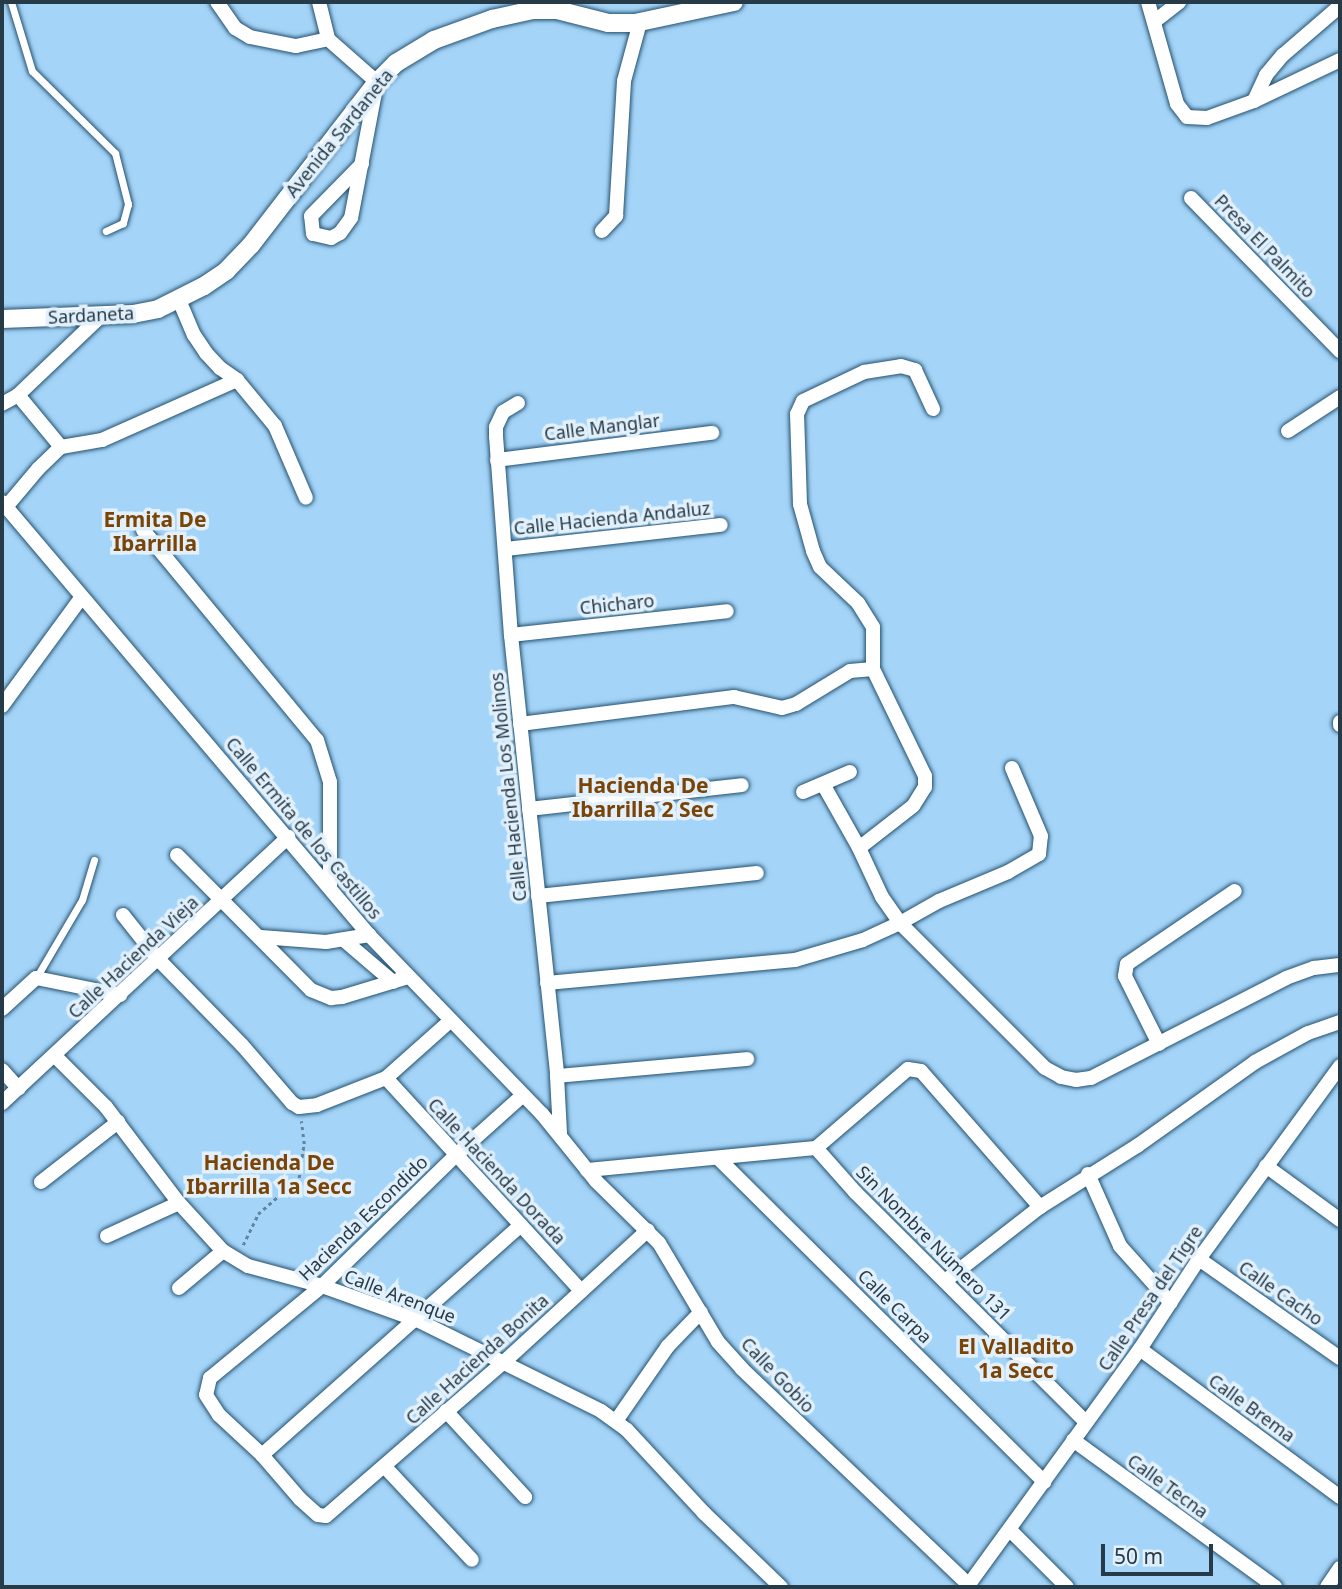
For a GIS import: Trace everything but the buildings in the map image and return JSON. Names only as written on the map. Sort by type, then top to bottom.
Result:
[{"type":"street","points":[[217,2],[235,28],[250,37],[296,46],[328,38]]},
{"type":"street","points":[[319,2],[328,38],[377,82],[362,164],[351,218],[340,233],[331,239],[313,234],[311,216],[362,164]]},
{"type":"street","name":"Avenida Sardaneta","points":[[179,300],[226,271],[251,245],[377,82],[396,63],[434,40],[492,19],[533,10],[557,10],[608,23],[640,22],[734,2]]},
{"type":"street","points":[[1148,2],[1181,112],[1197,119],[1254,101],[1340,60]]},
{"type":"street","points":[[1154,21],[1179,2]]},
{"type":"street","points":[[1254,101],[1266,75],[1283,55],[1340,6]]},
{"type":"street","points":[[602,231],[616,216],[624,81],[640,22]]},
{"type":"street","name":"Presa El Palmito","points":[[1191,198],[1340,351]]},
{"type":"street","points":[[179,300],[194,335],[206,353],[237,380],[275,426],[306,498]]},
{"type":"street","name":"Sardaneta","points":[[2,319],[101,316],[158,309],[179,300]]},
{"type":"street","points":[[2,404],[18,395],[101,316]]},
{"type":"street","points":[[859,848],[913,806],[925,787],[925,776],[873,669],[873,626],[858,603],[820,567],[813,551],[800,504],[797,414],[803,401],[864,372],[901,366],[915,370],[933,410]]},
{"type":"street","points":[[4,504],[61,447],[102,440],[237,380]]},
{"type":"street","points":[[18,395],[61,447]]},
{"type":"street","points":[[1288,431],[1340,397]]},
{"type":"street","name":"Calle Hacienda Los Molinos","points":[[518,403],[503,412],[496,427],[497,460],[520,724],[557,1076],[560,1134]]},
{"type":"street","name":"Calle Manglar","points":[[497,460],[712,433]]},
{"type":"street","name":"Calle Ermita de los Castillos","points":[[4,504],[369,935],[560,1134],[587,1170]]},
{"type":"street","name":"Calle Hacienda Andaluz","points":[[506,549],[722,525]]},
{"type":"street","points":[[143,530],[317,740],[330,782],[330,886]]},
{"type":"street","points":[[2,706],[81,598]]},
{"type":"street","name":"Chicharo","points":[[512,635],[727,611]]},
{"type":"street","points":[[520,724],[734,698],[782,708],[796,704],[850,671],[873,669]]},
{"type":"street","points":[[547,983],[795,960],[828,951],[900,923],[939,901],[1008,872],[1039,854],[1041,835],[1012,768]]},
{"type":"street","points":[[803,792],[850,772]]},
{"type":"street","points":[[823,784],[859,848],[882,897],[900,923],[1045,1068],[1061,1077],[1076,1080],[1091,1078],[1286,978],[1314,968],[1340,965]]},
{"type":"street","points":[[529,809],[742,785]]},
{"type":"street","name":"Calle Hacienda Vieja","points":[[2,1103],[288,837]]},
{"type":"street","points":[[177,855],[261,937],[310,990],[331,998],[342,997],[408,977]]},
{"type":"street","points":[[538,896],[757,873]]},
{"type":"street","points":[[1158,1044],[1125,976],[1127,964],[1235,891]]},
{"type":"street","points":[[123,915],[158,959],[242,1045],[292,1103],[299,1107],[317,1105],[386,1078],[451,1020]]},
{"type":"street","points":[[261,937],[345,941],[369,935]]},
{"type":"street","points":[[345,941],[393,982]]},
{"type":"street","points":[[2,1009],[36,978],[120,995]]},
{"type":"street","points":[[945,1281],[1040,1207],[1088,1174],[1137,1146],[1255,1062],[1308,1033],[1340,1021]]},
{"type":"street","name":"Calle Arenque","points":[[55,1056],[118,1122],[179,1203],[223,1251],[236,1261],[322,1286],[417,1320],[616,1421],[781,1587]]},
{"type":"street","points":[[557,1076],[747,1059]]},
{"type":"street","name":"Calle Presa del Tigre","points":[[968,1586],[1011,1531],[1266,1166],[1336,1083],[1340,1066]]},
{"type":"street","points":[[587,1170],[816,1148],[908,1069],[922,1071],[1040,1207]]},
{"type":"street","points":[[2,1070],[19,1089]]},
{"type":"street","name":"Calle Hacienda Dorada","points":[[386,1078],[581,1290]]},
{"type":"street","name":"Hacienda Escondido","points":[[262,1455],[219,1416],[206,1395],[210,1378],[322,1286],[455,1156],[523,1095]]},
{"type":"street","points":[[41,1182],[118,1122]]},
{"type":"street","name":"Sin Nombre Número 131","points":[[816,1148],[855,1192],[1086,1422]]},
{"type":"street","name":"Calle Carpa","points":[[718,1158],[1044,1482]]},
{"type":"street","points":[[1266,1166],[1340,1220]]},
{"type":"street","name":"Calle Gobio","points":[[587,1170],[648,1230],[669,1257],[718,1342],[778,1405],[968,1586]]},
{"type":"street","points":[[1088,1174],[1120,1246],[1171,1303]]},
{"type":"street","points":[[107,1236],[179,1203]]},
{"type":"street","points":[[262,1455],[521,1225]]},
{"type":"street","name":"Calle Hacienda Bonita","points":[[262,1455],[300,1499],[318,1515],[329,1514],[504,1362],[648,1230]]},
{"type":"street","points":[[178,1288],[223,1251]]},
{"type":"street","name":"Calle Cacho","points":[[1199,1259],[1340,1358]]},
{"type":"street","points":[[616,1421],[668,1346],[701,1312]]},
{"type":"street","name":"Calle Brema","points":[[1140,1349],[1340,1497]]},
{"type":"street","points":[[446,1411],[525,1497]]},
{"type":"street","name":"Calle Tecna","points":[[1073,1440],[1275,1587]]},
{"type":"street","points":[[385,1467],[472,1560]]},
{"type":"street","points":[[1011,1531],[1067,1587]]},
{"type":"street","points":[[1327,1587],[1340,1568]]},
{"type":"lane","points":[[11,2],[32,71],[115,153],[128,204],[123,223],[106,231]]},
{"type":"lane","points":[[36,978],[82,900],[94,860]]},
{"type":"path","points":[[236,1261],[258,1214],[299,1178],[304,1144],[299,1107]]},
{"type":"district","name":"Ermita De Ibarrilla","points":[[155,531]]},
{"type":"district","name":"Hacienda De Ibarrilla 2 Sec","points":[[643,797]]},
{"type":"district","name":"Hacienda De Ibarrilla 1a Secc","points":[[269,1174]]},
{"type":"district","name":"El Valladito 1a Secc","points":[[1016,1358]]}]
